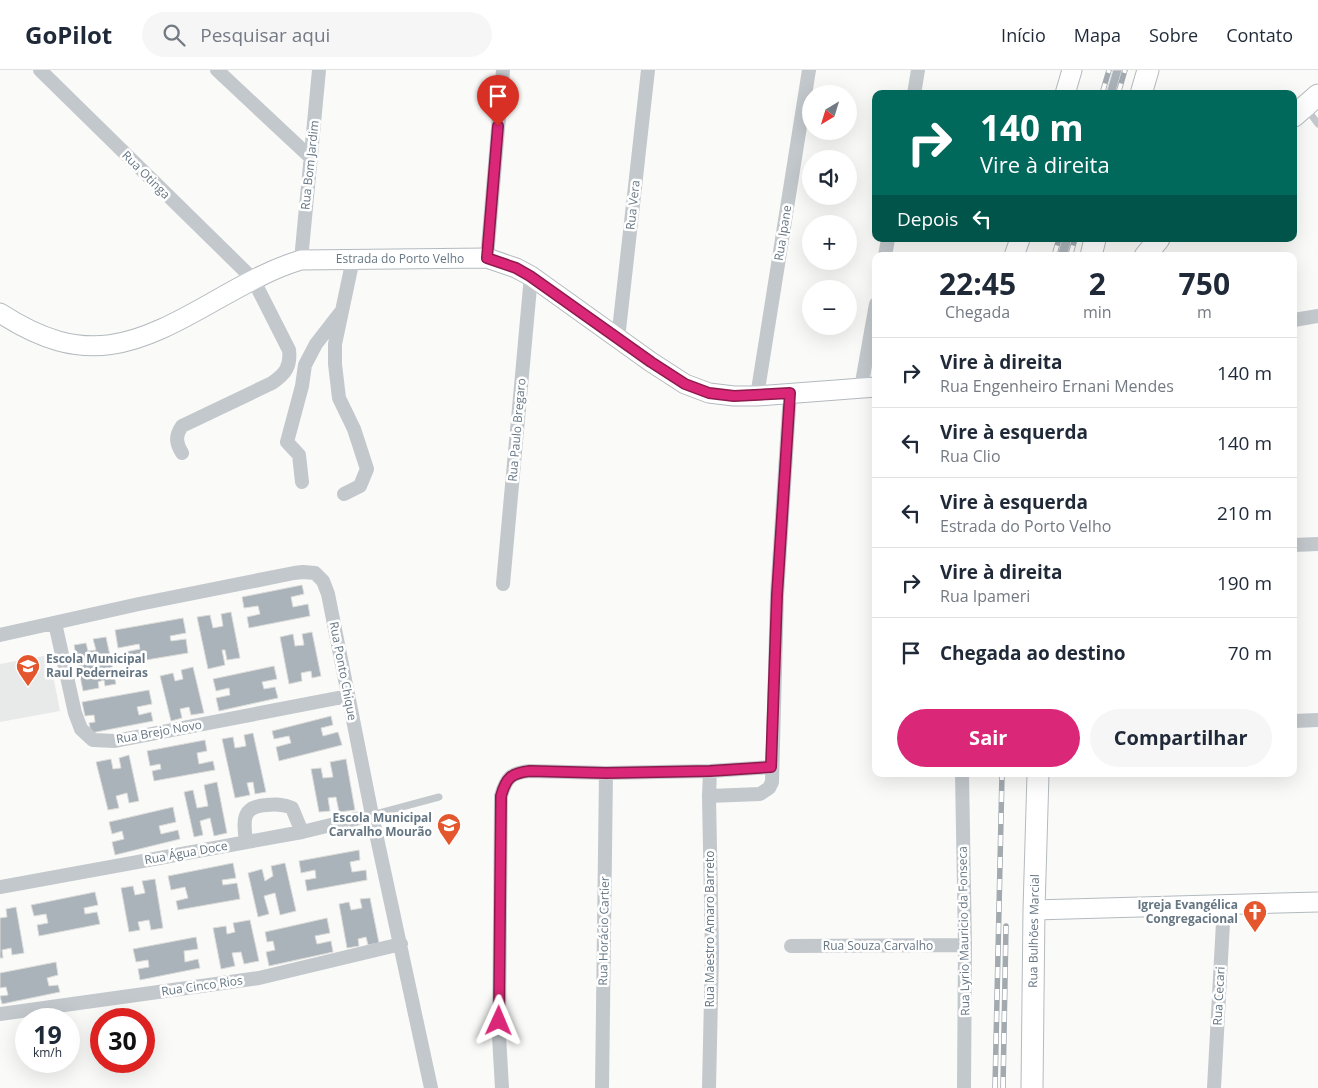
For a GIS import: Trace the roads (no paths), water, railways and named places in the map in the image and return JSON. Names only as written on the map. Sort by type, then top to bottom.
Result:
[{"type":"main road","points":[[1142,90],[1148,70]]},
{"type":"main road","points":[[1148,252],[1157,242]]},
{"type":"main road","name":"Rua Bulhões Marcial","points":[[1032,1088],[1038,777]]},
{"type":"street","name":"Rua Otinga","points":[[40,70],[252,279],[289,350],[290,360],[287,369],[280,378],[182,426],[176,438],[182,453]]},
{"type":"street","points":[[217,70],[310,156]]},
{"type":"street","name":"Rua Bom Jardim","points":[[301,260],[319,70]]},
{"type":"street","points":[[487,258],[503,70]]},
{"type":"street","name":"Rua Vera","points":[[618,339],[648,70]]},
{"type":"street","name":"Rua Ipane","points":[[756,396],[809,70]]},
{"type":"street","points":[[915,90],[918,70]]},
{"type":"street","points":[[1066,90],[1072,70]]},
{"type":"street","name":"Estrada do Porto Velho","points":[[0,313],[21,327],[66,344],[87,347],[110,345],[129,342],[149,334],[206,306],[252,279],[301,260],[487,258],[516,268],[530,276],[685,384],[709,393],[756,396],[869,387]]},
{"type":"street","points":[[344,494],[360,486],[367,469],[354,429],[339,398],[334,355],[353,259]]},
{"type":"street","name":"Rua Paulo Bregaro","points":[[503,584],[530,276]]},
{"type":"street","points":[[302,482],[299,455],[287,442],[302,386],[305,365],[316,344],[342,311]]},
{"type":"street","points":[[1297,320],[1318,316]]},
{"type":"street","points":[[869,387],[872,351]]},
{"type":"street","points":[[709,796],[764,793],[772,782],[777,595],[790,393]]},
{"type":"street","points":[[1297,544],[1318,544]]},
{"type":"street","name":"Rua Ponto Chique","points":[[0,635],[139,604],[303,572],[315,573],[323,581],[328,594],[372,815],[431,1088]]},
{"type":"street","name":"Rua Brejo Novo","points":[[55,623],[75,712],[81,729],[93,740],[115,741],[348,696]]},
{"type":"street","points":[[1297,721],[1318,720]]},
{"type":"street","points":[[502,1088],[498,1036],[501,796],[504,785],[510,776],[518,772],[530,771],[606,773],[710,771],[771,767]]},
{"type":"street","name":"Rua Maestro Amaro Barreto","points":[[709,1088],[712,953],[710,771]]},
{"type":"street","name":"Rua Horácio Cartier","points":[[602,1088],[606,773]]},
{"type":"street","name":"Rua Lyrio Mauricio da Fonseca","points":[[962,777],[966,945],[964,1088]]},
{"type":"street","points":[[246,842],[244,821],[246,813],[256,806],[283,804],[292,808],[302,832]]},
{"type":"street","name":"Rua Água Doce","points":[[0,887],[302,832],[372,815]]},
{"type":"street","points":[[1034,910],[1318,902]]},
{"type":"street","name":"Rua Cecari","points":[[1214,1088],[1224,904]]},
{"type":"street","name":"Rua Cinco Rios","points":[[0,1014],[259,978],[401,944]]},
{"type":"street","name":"Rua Souza Carvalho","points":[[791,946],[966,945]]},
{"type":"lane","points":[[1306,106],[1318,124]]},
{"type":"lane","points":[[372,815],[439,797]]},
{"type":"railway","points":[[1103,90],[1109,70]]},
{"type":"railway","points":[[1119,90],[1125,70]]},
{"type":"railway","points":[[1055,252],[1058,242]]},
{"type":"railway","points":[[1071,252],[1074,242]]},
{"type":"railway","points":[[995,1088],[1002,777]]},
{"type":"railway","points":[[1003,1088],[1006,926]]},
{"type":"place","name":"Escola Municipal Raul Pederneiras","points":[[28,687]]},
{"type":"place","name":"Escola Municipal Carvalho Mourão","points":[[449,846]]},
{"type":"place","name":"Igreja Evangélica Congregacional","points":[[1255,933]]}]
